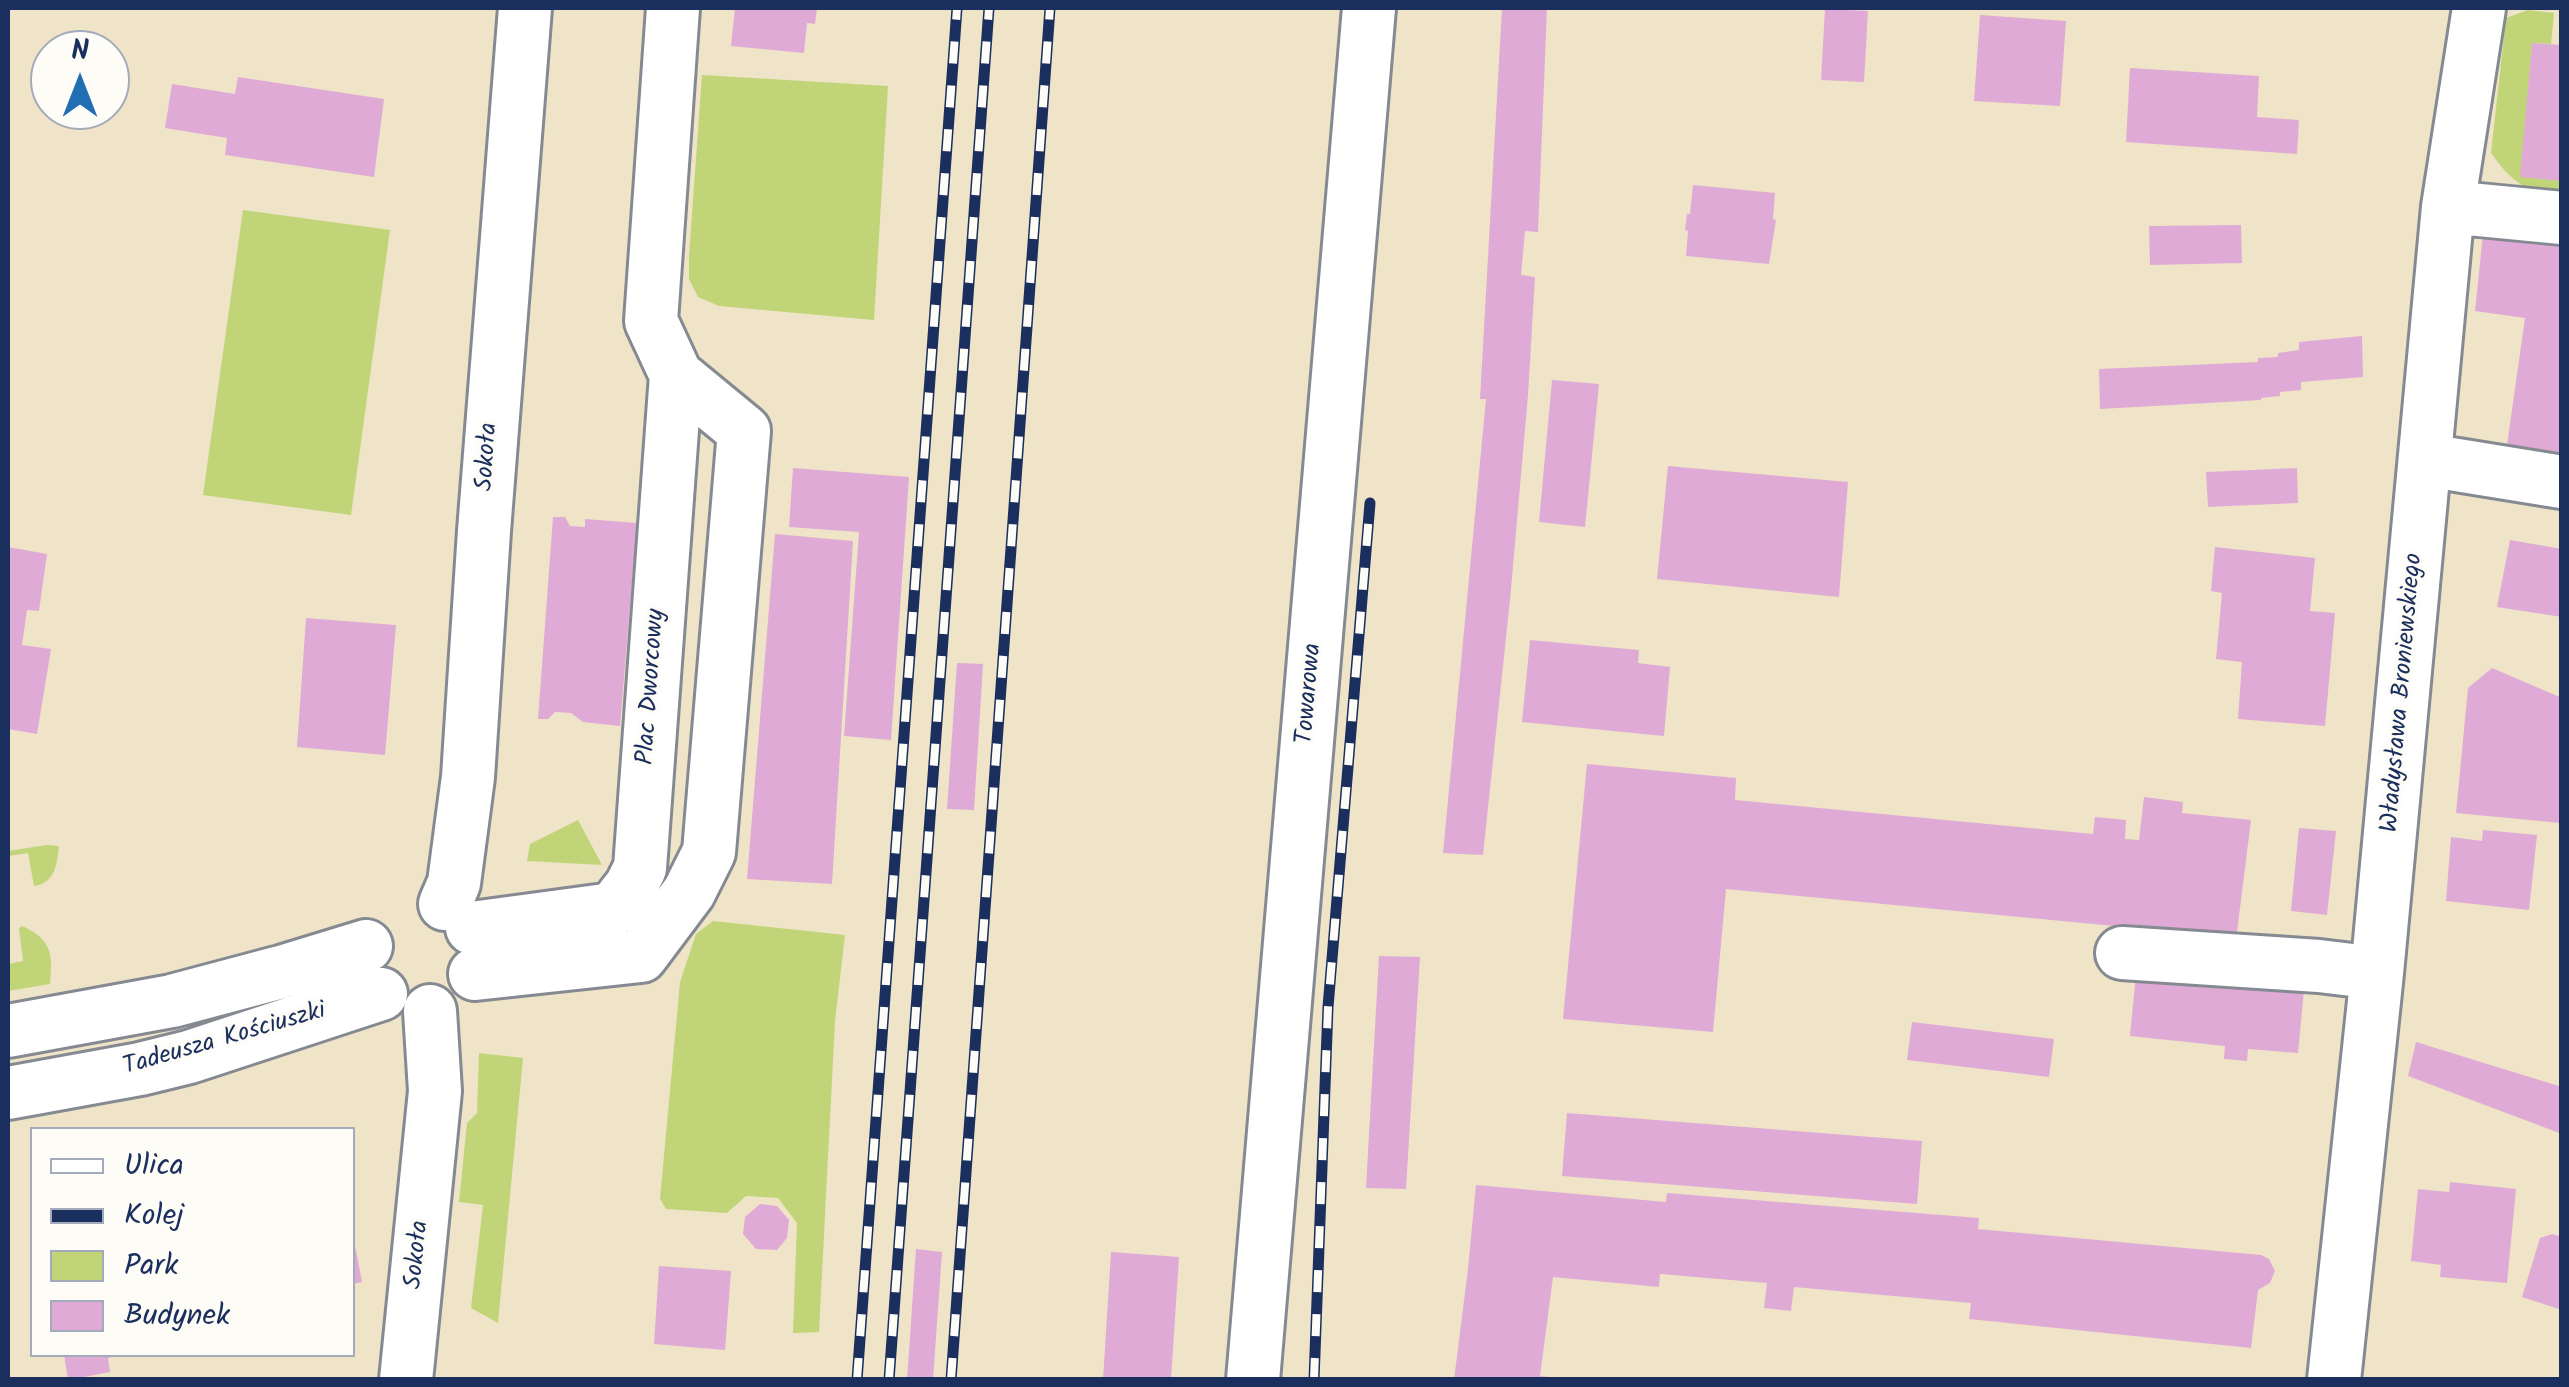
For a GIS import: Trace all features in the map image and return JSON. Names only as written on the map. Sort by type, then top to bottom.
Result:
[{"type":"street","name":"Sokoła","points":[[464,935],[454,883],[468,777],[525,8]]},
{"type":"street","name":"Plac Dworcowy","points":[[464,935],[614,909],[640,868],[676,375],[650,321],[673,8]]},
{"type":"street","name":"Towarowa","points":[[1253,1380],[1369,8]]},
{"type":"street","name":"Władysława Broniewskiego","points":[[2334,1380],[2377,974],[2448,206],[2479,8]]},
{"type":"street","points":[[2448,206],[2562,218]]},
{"type":"street","points":[[464,935],[468,988],[444,1007],[392,984],[372,930],[394,906],[428,899],[464,935],[641,956],[689,892],[709,852],[744,431],[676,375]]},
{"type":"street","points":[[2426,460],[2562,482]]},
{"type":"street","points":[[2122,953],[2319,966],[2377,974]]},
{"type":"street","name":"Sokoła","points":[[392,984],[435,1091],[407,1369]]},
{"type":"street","name":"Tadeusza Kościuszki","points":[[8,1030],[172,1000],[392,984]]},
{"type":"street","name":"Tadeusza Kościuszki","points":[[8,1093],[189,1057],[392,984]]},
{"type":"green space","points":[[2528,10],[2554,13],[2551,44],[2532,43],[2521,176],[2561,181],[2561,198],[2521,184],[2491,153],[2506,18]]},
{"type":"green space","points":[[702,75],[888,86],[874,320],[719,306],[698,297],[689,279],[689,256]]},
{"type":"green space","points":[[243,210],[390,230],[351,515],[203,495]]},
{"type":"green space","points":[[578,820],[602,865],[527,861],[530,844]]},
{"type":"green space","points":[[59,846],[56,866],[51,877],[34,886],[28,853],[8,856],[8,851]]},
{"type":"green space","points":[[713,921],[845,935],[835,1021],[819,1332],[793,1333],[797,1223],[778,1198],[746,1196],[727,1213],[666,1209],[660,1199],[680,982],[696,934]]},
{"type":"green space","points":[[22,926],[45,942],[51,965],[50,984],[8,991],[8,964],[23,961],[19,928]]},
{"type":"green space","points":[[479,1053],[523,1058],[498,1323],[471,1308],[483,1205],[459,1202],[467,1123],[477,1113]]},
{"type":"building","points":[[735,8],[817,8],[815,24],[807,23],[804,53],[731,46]]},
{"type":"building","points":[[1502,8],[1547,8],[1538,232],[1525,231],[1521,275],[1535,277],[1528,395],[1483,855],[1443,853],[1486,399],[1480,399]]},
{"type":"building","points":[[1825,9],[1868,11],[1864,82],[1821,80]]},
{"type":"building","points":[[1980,15],[2066,21],[2060,106],[1974,101]]},
{"type":"building","points":[[2532,43],[2562,45],[2562,181],[2520,177]]},
{"type":"building","points":[[2130,68],[2259,76],[2257,117],[2299,120],[2297,154],[2126,142]]},
{"type":"building","points":[[238,77],[384,99],[374,177],[225,155],[227,138],[165,128],[172,84],[235,94]]},
{"type":"building","points":[[1693,185],[1775,193],[1776,220],[1769,264],[1686,256],[1685,230]]},
{"type":"building","points":[[2241,225],[2242,263],[2150,265],[2149,226]]},
{"type":"building","points":[[2483,234],[2562,241],[2562,460],[2506,452],[2525,318],[2475,311]]},
{"type":"building","points":[[2362,336],[2363,377],[2301,382],[2301,390],[2280,392],[2280,396],[2261,400],[2100,409],[2099,369],[2258,362],[2258,358],[2299,350],[2299,342]]},
{"type":"building","points":[[1552,380],[1599,384],[1585,527],[1539,522]]},
{"type":"building","points":[[1668,466],[1848,482],[1839,597],[1657,579]]},
{"type":"building","points":[[793,468],[909,477],[891,740],[844,736],[859,532],[789,527]]},
{"type":"building","points":[[2297,468],[2298,503],[2208,507],[2206,472]]},
{"type":"building","points":[[553,517],[565,517],[570,526],[585,527],[585,519],[637,523],[620,726],[583,722],[571,713],[555,712],[548,719],[538,719]]},
{"type":"building","points":[[775,534],[853,541],[832,884],[747,879]]},
{"type":"building","points":[[2510,540],[2562,549],[2562,617],[2497,607]]},
{"type":"building","points":[[8,547],[47,554],[39,611],[27,610],[22,645],[51,649],[37,734],[8,729]]},
{"type":"building","points":[[2215,547],[2315,558],[2310,611],[2335,613],[2325,726],[2238,719],[2242,662],[2216,659],[2222,593],[2211,591]]},
{"type":"building","points":[[306,618],[396,625],[385,755],[297,747]]},
{"type":"building","points":[[1530,640],[1639,650],[1638,663],[1670,667],[1664,736],[1522,722]]},
{"type":"building","points":[[957,663],[983,664],[974,810],[947,809]]},
{"type":"building","points":[[2492,668],[2562,698],[2561,823],[2456,813],[2468,688]]},
{"type":"building","points":[[1587,764],[1736,778],[1735,800],[2093,834],[2095,817],[2126,820],[2125,839],[2139,840],[2144,797],[2183,802],[2182,813],[2251,820],[2236,940],[1726,889],[1713,1032],[1563,1019]]},
{"type":"building","points":[[2299,828],[2336,831],[2327,915],[2291,911]]},
{"type":"building","points":[[2483,830],[2537,835],[2529,910],[2446,901],[2451,837],[2482,841]]},
{"type":"building","points":[[1379,956],[1420,957],[1406,1189],[1366,1188]]},
{"type":"building","points":[[2136,974],[2304,990],[2298,1053],[2248,1049],[2247,1061],[2224,1059],[2225,1046],[2130,1036]]},
{"type":"building","points":[[1912,1022],[2054,1039],[2049,1077],[1907,1060]]},
{"type":"building","points":[[2416,1042],[2562,1087],[2562,1134],[2408,1076]]},
{"type":"building","points":[[1567,1113],[1922,1141],[1917,1204],[1562,1176]]},
{"type":"building","points":[[2450,1182],[2516,1189],[2507,1283],[2440,1277],[2441,1265],[2411,1261],[2418,1189],[2449,1192]]},
{"type":"building","points":[[1476,1185],[1666,1202],[1667,1193],[1979,1218],[1978,1229],[2261,1255],[2269,1259],[2275,1271],[2270,1283],[2258,1290],[2251,1348],[1969,1319],[1971,1303],[1794,1287],[1791,1311],[1764,1308],[1767,1283],[1660,1274],[1659,1287],[1553,1277],[1540,1376],[1550,1380],[1454,1380]]},
{"type":"building","points":[[760,1204],[777,1206],[789,1220],[787,1238],[777,1250],[756,1249],[743,1234],[745,1217]]},
{"type":"building","points":[[2552,1234],[2562,1237],[2562,1310],[2522,1297],[2540,1238]]},
{"type":"building","points":[[355,1245],[362,1282],[355,1283]]},
{"type":"building","points":[[916,1249],[942,1252],[933,1380],[907,1380]]},
{"type":"building","points":[[1111,1252],[1179,1257],[1171,1380],[1103,1380]]},
{"type":"building","points":[[659,1266],[731,1271],[725,1350],[654,1344]]},
{"type":"building","points":[[64,1357],[112,1357],[108,1358],[110,1372],[68,1380]]},
{"type":"railway","points":[[857,1380],[957,8]]},
{"type":"railway","points":[[889,1380],[989,8]]},
{"type":"railway","points":[[951,1380],[1050,8]]},
{"type":"railway","points":[[1314,1380],[1328,1007],[1370,503]]}]
